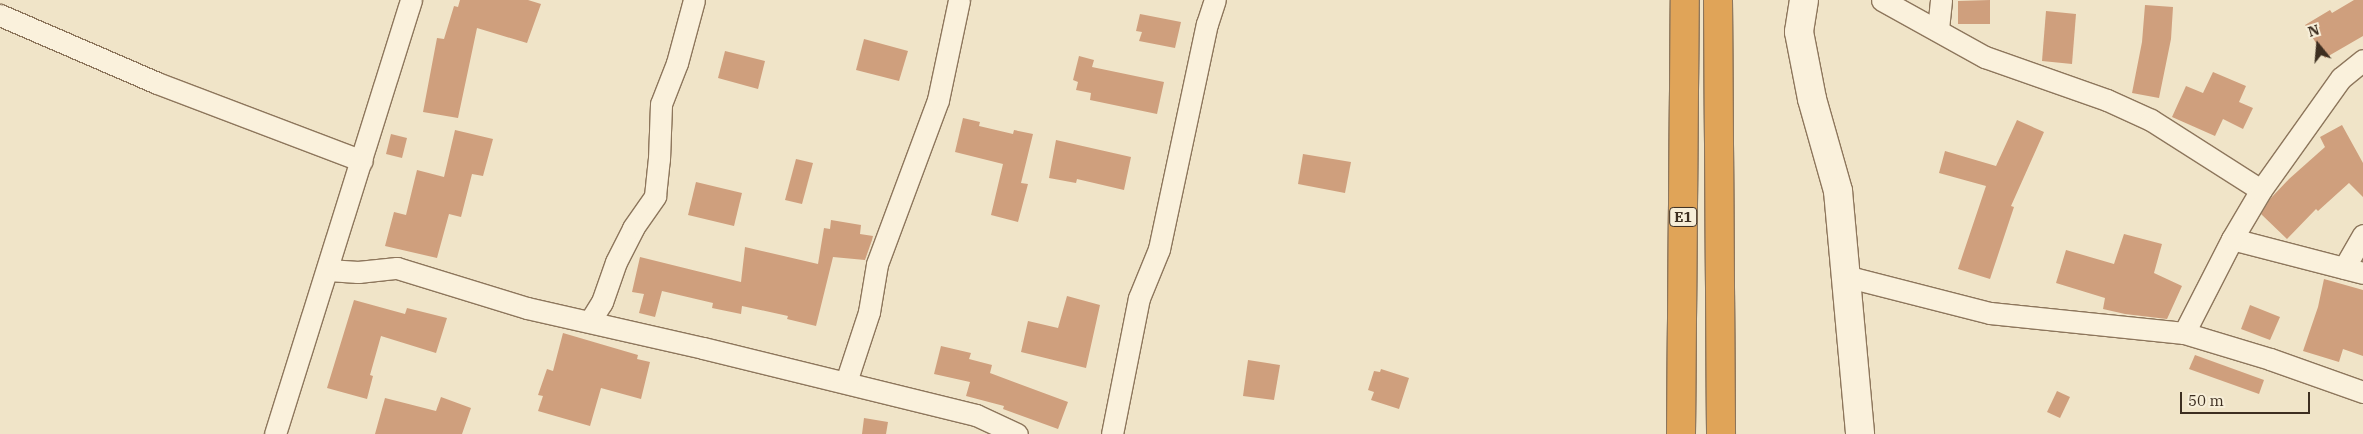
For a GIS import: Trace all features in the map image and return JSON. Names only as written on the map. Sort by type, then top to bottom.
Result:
[{"type":"highway","name":"E1","points":[[1681,434],[1685,0]]},
{"type":"highway","name":"E1","points":[[1718,0],[1722,434]]},
{"type":"street","points":[[275,434],[328,270],[411,0]]},
{"type":"street","points":[[590,320],[602,302],[616,262],[633,228],[654,196],[659,159],[661,104],[677,63],[694,0]]},
{"type":"street","points":[[846,382],[869,312],[877,264],[938,100],[959,0]]},
{"type":"street","points":[[1112,434],[1139,298],[1159,249],[1207,24],[1215,0]]},
{"type":"street","points":[[1804,0],[1799,32],[1812,99],[1838,191],[1844,276],[1860,434]]},
{"type":"street","points":[[1882,0],[1938,29],[1985,57],[2107,100],[2151,120],[2261,190]]},
{"type":"street","points":[[1938,29],[1941,0]]},
{"type":"street","points":[[0,15],[157,83],[362,160]]},
{"type":"street","points":[[2184,333],[2232,238],[2261,190],[2341,78],[2363,60]]},
{"type":"street","points":[[2232,238],[2354,271],[2363,234]]},
{"type":"street","points":[[328,270],[358,272],[397,268],[527,308],[590,320],[846,382],[976,416],[1017,434]]},
{"type":"street","points":[[1844,276],[1990,312],[2184,333],[2270,359],[2363,392]]},
{"type":"building","points":[[460,0],[528,0],[541,4],[527,43],[477,28],[458,118],[423,112],[437,38],[444,39],[454,6],[458,7]]},
{"type":"building","points":[[1990,0],[1990,24],[1958,24],[1958,1]]},
{"type":"building","points":[[2354,0],[2363,0],[2363,36],[2325,58],[2305,25],[2330,10],[2332,13]]},
{"type":"building","points":[[2145,5],[2173,7],[2171,39],[2159,98],[2132,93],[2142,42]]},
{"type":"building","points":[[2046,11],[2076,14],[2072,64],[2042,61]]},
{"type":"building","points":[[1140,14],[1181,22],[1175,48],[1139,41],[1142,32],[1136,31]]},
{"type":"building","points":[[864,39],[908,51],[899,81],[856,70]]},
{"type":"building","points":[[725,51],[765,61],[758,89],[718,78]]},
{"type":"building","points":[[1079,56],[1094,60],[1092,67],[1164,82],[1157,114],[1090,100],[1091,93],[1076,90],[1078,82],[1073,80]]},
{"type":"building","points":[[2213,72],[2246,86],[2239,102],[2253,108],[2243,129],[2223,119],[2215,136],[2172,117],[2186,86],[2203,93]]},
{"type":"building","points":[[963,118],[980,122],[979,126],[1013,134],[1014,130],[1033,134],[1021,183],[1028,184],[1018,222],[991,215],[1003,164],[955,152]]},
{"type":"building","points":[[2017,120],[2044,132],[2011,206],[2014,207],[1990,279],[1958,269],[1986,186],[1939,173],[1945,151],[1996,166]]},
{"type":"building","points":[[2342,125],[2363,163],[2363,197],[2349,183],[2318,211],[2316,209],[2287,239],[2261,214],[2270,199],[2289,179],[2325,147],[2320,137]]},
{"type":"building","points":[[455,130],[493,139],[483,176],[472,174],[461,217],[449,214],[437,258],[385,246],[394,212],[406,215],[417,170],[444,177]]},
{"type":"building","points":[[391,134],[407,138],[402,158],[386,154]]},
{"type":"building","points":[[1056,140],[1131,157],[1124,190],[1077,179],[1076,183],[1049,178]]},
{"type":"building","points":[[1303,154],[1351,162],[1345,193],[1298,184]]},
{"type":"building","points":[[796,159],[813,163],[802,204],[785,200]]},
{"type":"building","points":[[696,182],[742,193],[734,226],[688,215]]},
{"type":"building","points":[[831,220],[861,225],[860,234],[873,236],[865,260],[833,257],[816,326],[787,319],[788,316],[742,306],[741,314],[712,308],[713,303],[662,291],[655,317],[639,313],[644,294],[632,292],[640,257],[741,282],[745,247],[818,264],[824,228],[830,229]]},
{"type":"building","points":[[2124,234],[2162,244],[2154,273],[2182,286],[2167,319],[2125,314],[2103,309],[2105,298],[2056,283],[2066,250],[2114,264]]},
{"type":"building","points":[[2324,279],[2363,290],[2363,356],[2343,349],[2339,362],[2303,351],[2318,307]]},
{"type":"building","points":[[1067,296],[1100,305],[1086,368],[1021,352],[1028,321],[1058,328]]},
{"type":"building","points":[[354,300],[405,314],[407,308],[447,318],[436,353],[381,336],[370,375],[373,376],[367,399],[327,388]]},
{"type":"building","points":[[2250,305],[2280,317],[2270,340],[2241,329]]},
{"type":"building","points":[[563,333],[638,355],[637,359],[650,362],[641,399],[601,388],[590,426],[538,411],[543,396],[538,395],[547,369],[553,371]]},
{"type":"building","points":[[941,346],[971,353],[969,359],[992,365],[990,373],[1068,402],[1058,429],[1003,409],[1004,406],[966,396],[970,382],[934,374]]},
{"type":"building","points":[[2195,355],[2264,380],[2259,394],[2189,369]]},
{"type":"building","points":[[1248,360],[1280,365],[1274,400],[1243,396]]},
{"type":"building","points":[[1381,369],[1409,378],[1399,409],[1371,400],[1374,392],[1368,390],[1374,371],[1380,372]]},
{"type":"building","points":[[2057,391],[2070,397],[2060,418],[2047,412]]},
{"type":"building","points":[[441,397],[471,408],[462,434],[375,434],[385,398],[436,411]]},
{"type":"building","points":[[864,418],[888,422],[886,434],[862,434]]}]
